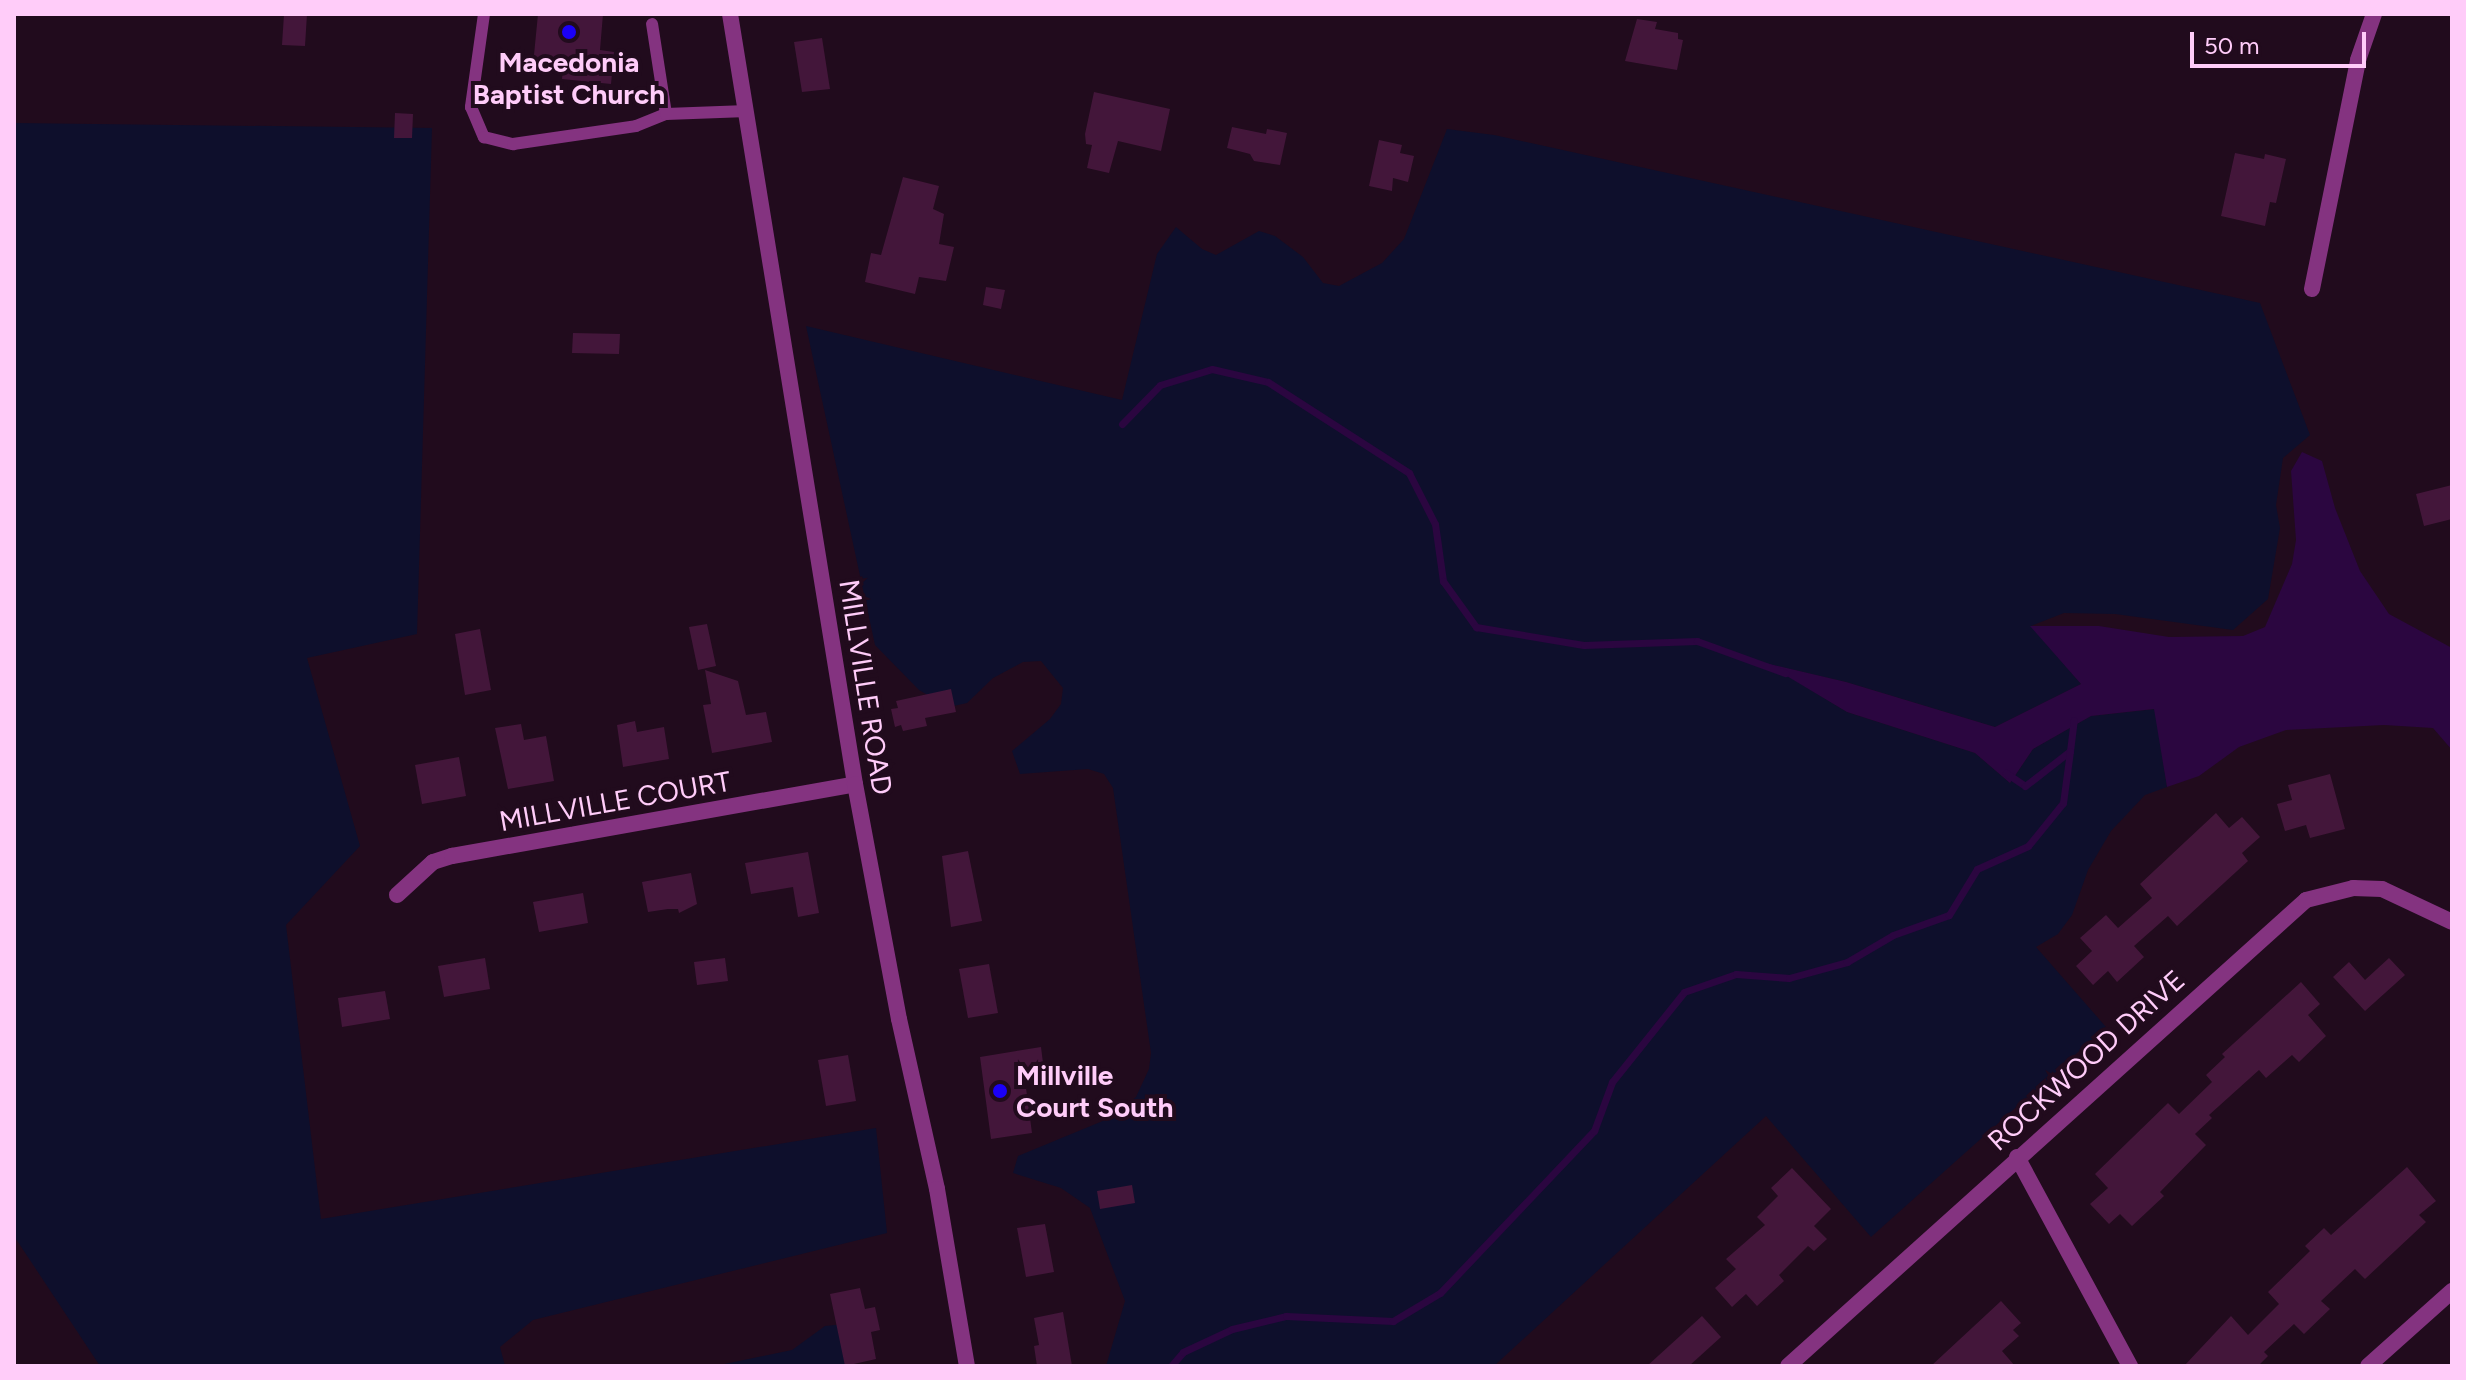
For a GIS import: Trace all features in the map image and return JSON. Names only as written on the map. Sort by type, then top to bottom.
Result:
[{"type":"street","name":"MILLVILLE ROAD","points":[[730,14],[855,784],[899,1019],[937,1189],[967,1366]]},
{"type":"street","points":[[2312,289],[2358,60],[2374,14]]},
{"type":"street","name":"MILLVILLE COURT","points":[[397,895],[433,862],[452,856],[855,784]]},
{"type":"street","name":"ROCKWOOD DRIVE","points":[[1788,1366],[2306,900],[2353,888],[2382,889],[2452,922]]},
{"type":"street","points":[[2017,1157],[2130,1366]]},
{"type":"street","points":[[2368,1366],[2452,1291]]},
{"type":"lane","points":[[484,14],[471,107],[484,137],[513,144],[636,126],[666,114],[747,111]]},
{"type":"lane","points":[[652,24],[666,114]]},
{"type":"shaded area","points":[[14,123],[432,128],[417,634],[307,658],[360,846],[286,925],[321,1219],[876,1128],[887,1233],[533,1320],[500,1347],[505,1366],[100,1366],[14,1236]]},
{"type":"shaded area","points":[[1447,129],[1494,135],[2260,303],[2310,435],[2283,458],[2276,505],[2280,528],[2268,599],[2233,630],[2115,614],[2064,613],[2031,626],[2081,684],[1995,727],[1846,682],[1768,664],[1847,712],[1975,753],[2010,783],[2033,749],[2091,716],[2155,709],[2167,787],[2145,795],[2111,831],[2088,870],[2072,915],[2058,934],[2036,947],[2106,1027],[1871,1237],[1766,1116],[1494,1366],[1106,1366],[1125,1301],[1090,1208],[1061,1188],[1013,1173],[1018,1156],[1110,1118],[1136,1097],[1149,1069],[1151,1053],[1113,788],[1104,774],[1088,769],[1020,774],[1012,751],[1050,719],[1061,704],[1063,688],[1041,661],[1023,662],[993,678],[967,703],[949,707],[919,690],[875,645],[806,326],[1122,400],[1157,254],[1176,227],[1202,249],[1216,255],[1259,231],[1275,236],[1303,257],[1323,283],[1339,286],[1382,263],[1404,239]]},
{"type":"shaded area","points":[[2302,452],[2322,461],[2335,508],[2360,571],[2389,614],[2452,648],[2452,750],[2433,728],[2384,725],[2286,730],[2239,747],[2199,776],[2167,787],[2154,709],[2091,716],[2033,749],[2010,783],[1975,753],[1847,712],[1765,663],[1846,682],[1995,727],[2081,684],[2030,626],[2099,626],[2169,637],[2243,636],[2265,627],[2292,564],[2296,540],[2291,471]]},
{"type":"shaded area","points":[[864,1322],[850,1361],[843,1366],[715,1366],[792,1350],[825,1326]]},
{"type":"building","points":[[284,14],[307,14],[305,46],[282,45]]},
{"type":"building","name":"Macedonia Baptist Church","points":[[538,14],[603,14],[600,50],[614,52],[611,84],[562,79],[563,68],[533,65]]},
{"type":"building","points":[[1637,19],[1657,22],[1655,29],[1678,33],[1678,39],[1683,40],[1677,70],[1625,61]]},
{"type":"building","points":[[822,38],[830,89],[802,92],[794,42]]},
{"type":"building","points":[[1094,92],[1170,109],[1161,151],[1118,141],[1109,173],[1087,168],[1092,145],[1086,144],[1085,134]]},
{"type":"building","points":[[395,113],[413,114],[412,138],[394,138]]},
{"type":"building","points":[[1232,127],[1266,134],[1267,129],[1287,133],[1280,165],[1254,161],[1250,154],[1227,148]]},
{"type":"building","points":[[1379,140],[1402,145],[1400,153],[1414,156],[1408,182],[1393,178],[1392,191],[1369,186]]},
{"type":"building","points":[[2235,153],[2264,159],[2265,154],[2286,159],[2276,203],[2270,202],[2265,226],[2221,216]]},
{"type":"building","points":[[903,177],[939,186],[933,209],[944,214],[939,244],[954,247],[946,281],[919,277],[915,294],[865,282],[871,253],[881,255]]},
{"type":"building","points":[[986,287],[1005,290],[1001,309],[983,305]]},
{"type":"building","points":[[573,333],[620,334],[619,354],[572,353]]},
{"type":"building","points":[[2452,485],[2452,519],[2424,526],[2416,494]]},
{"type":"building","points":[[707,624],[716,666],[698,670],[689,627]]},
{"type":"building","points":[[480,629],[491,690],[465,695],[455,634]]},
{"type":"building","points":[[705,670],[738,681],[746,715],[766,712],[772,742],[712,753],[703,705],[711,704]]},
{"type":"building","points":[[951,689],[956,712],[925,718],[927,726],[903,731],[901,725],[895,727],[891,709],[898,708],[896,701]]},
{"type":"building","points":[[635,721],[637,732],[664,727],[669,759],[623,767],[617,725]]},
{"type":"building","points":[[521,724],[524,740],[546,736],[554,781],[508,789],[495,728]]},
{"type":"building","points":[[459,757],[466,796],[422,804],[415,765]]},
{"type":"building","points":[[2330,774],[2345,829],[2310,838],[2306,825],[2285,831],[2277,804],[2292,800],[2288,785]]},
{"type":"building","points":[[2216,813],[2229,828],[2242,817],[2260,837],[2242,853],[2248,861],[2177,926],[2168,916],[2134,946],[2144,957],[2117,982],[2108,971],[2093,985],[2076,966],[2092,951],[2080,938],[2106,915],[2118,928],[2152,898],[2140,884]]},
{"type":"building","points":[[968,851],[982,921],[951,927],[942,856]]},
{"type":"building","points":[[808,852],[819,913],[798,917],[793,887],[751,894],[745,863]]},
{"type":"building","points":[[691,873],[697,904],[679,913],[678,909],[648,912],[642,882]]},
{"type":"building","points":[[583,893],[588,923],[539,932],[533,902]]},
{"type":"building","points":[[485,958],[490,989],[444,997],[438,966]]},
{"type":"building","points":[[725,958],[728,981],[697,985],[694,962]]},
{"type":"building","points":[[2389,958],[2405,975],[2365,1011],[2333,977],[2349,962],[2365,980]]},
{"type":"building","points":[[989,964],[998,1013],[968,1018],[959,969]]},
{"type":"building","points":[[2301,982],[2320,1004],[2308,1015],[2326,1036],[2299,1062],[2292,1055],[2266,1078],[2259,1070],[2209,1115],[2212,1118],[2195,1134],[2206,1145],[2160,1192],[2164,1196],[2132,1226],[2120,1214],[2109,1224],[2090,1204],[2108,1188],[2095,1174],[2168,1103],[2179,1114],[2212,1082],[2206,1075],[2225,1057],[2222,1054]]},
{"type":"building","points":[[385,991],[390,1019],[342,1027],[338,998]]},
{"type":"building","name":"Millville Court South","points":[[1041,1047],[1044,1071],[1024,1073],[1032,1133],[991,1139],[980,1057]]},
{"type":"building","points":[[848,1055],[856,1101],[826,1106],[818,1060]]},
{"type":"building","points":[[2407,1167],[2436,1201],[2419,1215],[2426,1222],[2365,1279],[2355,1269],[2321,1301],[2330,1309],[2304,1334],[2294,1324],[2264,1352],[2268,1356],[2258,1366],[2184,1366],[2231,1316],[2248,1335],[2279,1304],[2268,1292],[2310,1251],[2305,1246],[2324,1228],[2331,1235]]},
{"type":"building","points":[[1792,1168],[1831,1209],[1814,1226],[1827,1239],[1814,1251],[1808,1246],[1779,1275],[1784,1281],[1757,1306],[1746,1294],[1732,1307],[1715,1288],[1736,1269],[1726,1259],[1765,1225],[1757,1217],[1778,1196],[1771,1188]]},
{"type":"building","points":[[1132,1185],[1135,1203],[1100,1209],[1097,1191]]},
{"type":"building","points":[[1045,1224],[1054,1272],[1026,1277],[1017,1228]]},
{"type":"building","points":[[860,1288],[865,1309],[875,1307],[880,1330],[871,1332],[876,1359],[845,1366],[830,1294]]},
{"type":"building","points":[[2001,1301],[2021,1323],[2013,1330],[2019,1336],[2002,1351],[2015,1366],[1931,1366]]},
{"type":"building","points":[[1063,1312],[1072,1366],[1037,1366],[1034,1346],[1039,1345],[1034,1318]]},
{"type":"building","points":[[1702,1316],[1721,1337],[1689,1366],[1647,1366]]},
{"type":"waterway","points":[[1122,424],[1160,385],[1212,369],[1268,382],[1409,473],[1435,524],[1443,581],[1476,627],[1584,645],[1697,641],[1785,673]]},
{"type":"waterway","points":[[2006,773],[2025,786],[2070,751],[2074,720]]},
{"type":"waterway","points":[[1171,1366],[1183,1352],[1232,1329],[1286,1316],[1393,1321],[1440,1293],[1594,1131],[1612,1082],[1684,992],[1736,974],[1789,978],[1847,962],[1893,935],[1949,915],[1977,869],[2028,846],[2063,803],[2070,751]]},
{"type":"place","name":"Macedonia Baptist Church","points":[[569,32]]},
{"type":"place","name":"Millville Court South","points":[[1000,1091]]}]
